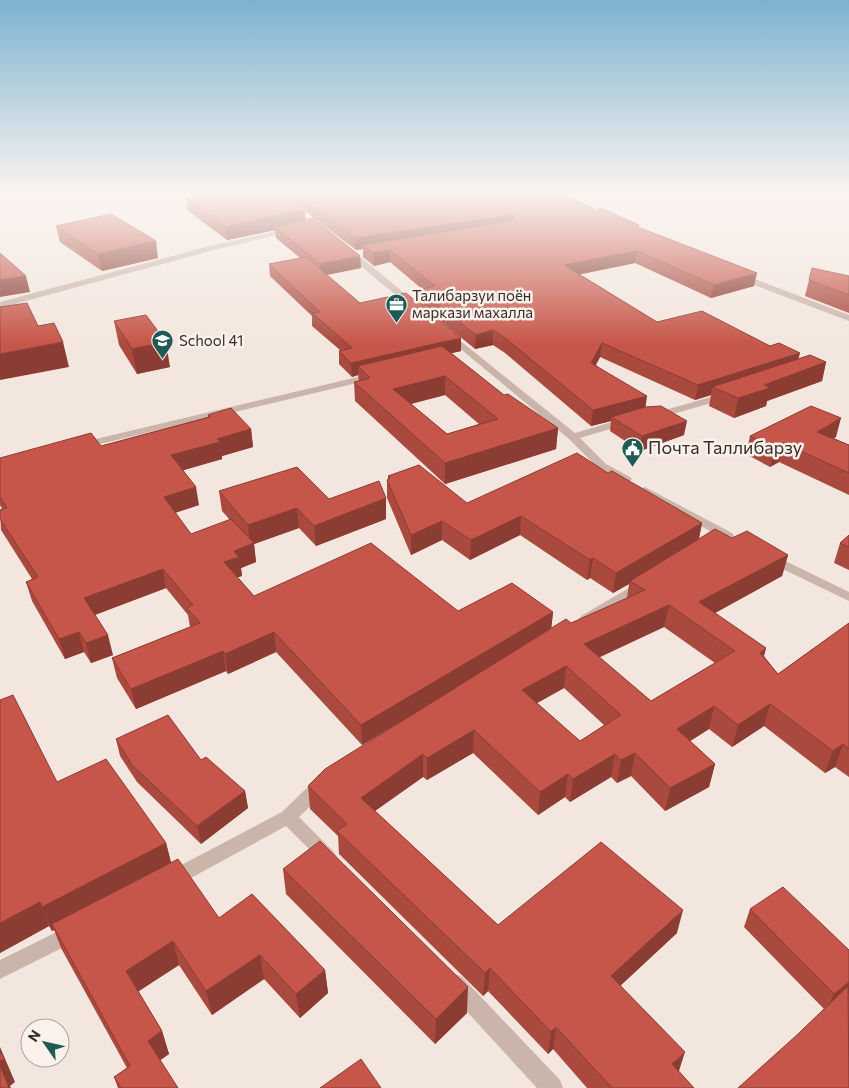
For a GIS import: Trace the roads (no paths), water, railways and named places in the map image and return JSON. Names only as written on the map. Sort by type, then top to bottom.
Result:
[{"type":"street","points":[[0,305],[241,242]]},
{"type":"street","points":[[341,245],[357,254],[420,310]]},
{"type":"street","points":[[735,274],[849,318]]},
{"type":"street","points":[[442,329],[467,354],[573,437],[602,466],[740,542]]},
{"type":"street","points":[[77,446],[385,374]]},
{"type":"street","points":[[573,437],[638,418],[666,413],[737,391]]},
{"type":"street","points":[[707,544],[724,534]]},
{"type":"street","points":[[757,551],[849,597]]},
{"type":"street","points":[[574,626],[657,575]]},
{"type":"street","points":[[160,886],[288,817],[331,774]]},
{"type":"street","points":[[288,817],[344,873]]},
{"type":"street","points":[[0,970],[83,928]]},
{"type":"street","points":[[443,972],[552,1088]]},
{"type":"place","name":"Талибарзуи поён маркази махалла","points":[[396,324]]},
{"type":"place","name":"School 41","points":[[163,360]]},
{"type":"place","name":"Почта Таллибарзу","points":[[632,467]]}]
